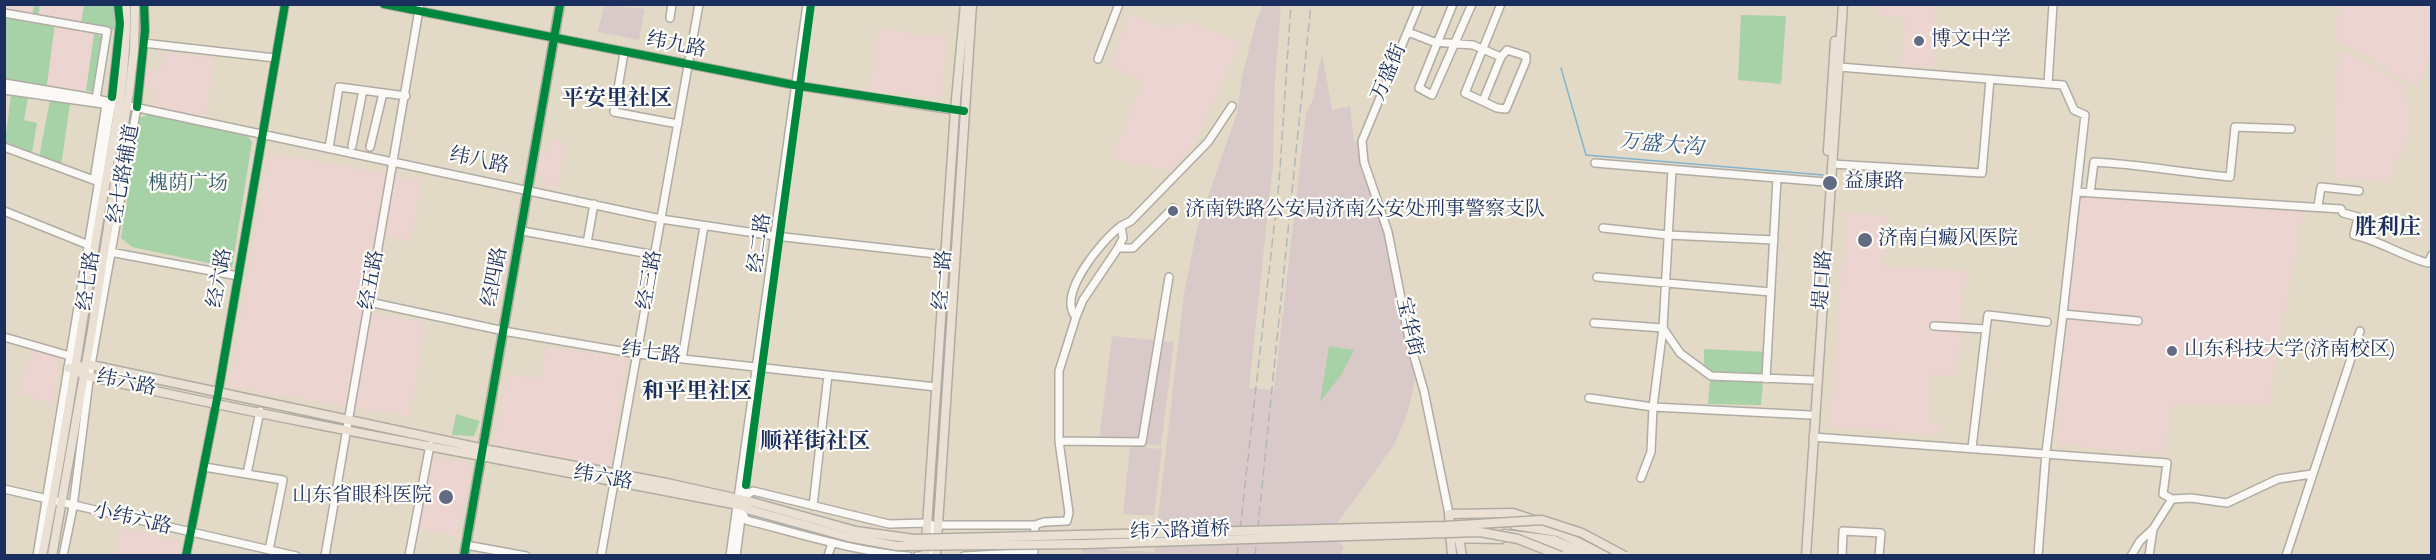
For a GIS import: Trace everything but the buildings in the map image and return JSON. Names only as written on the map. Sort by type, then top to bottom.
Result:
[{"type":"main road","name":"经七路","points":[[52,555],[108,252],[123,104],[127,31],[126,4]]},
{"type":"main road","name":"经七路","points":[[42,555],[72,368],[91,284],[92,246],[134,51],[135,4]]},
{"type":"main road","name":"经四路","points":[[464,555],[560,4]]},
{"type":"main road","name":"经一路","points":[[935,555],[939,525],[964,4]]},
{"type":"main road","name":"经一路","points":[[921,555],[927,523],[945,255],[972,4]]},
{"type":"main road","name":"堤口路","points":[[1801,555],[1807,415],[1812,380],[1837,4]]},
{"type":"main road","name":"堤口路","points":[[1806,555],[1843,4]]},
{"type":"main road","name":"纬六路","points":[[72,368],[88,365],[260,411],[349,424],[430,445],[482,453]]},
{"type":"main road","name":"纬六路","points":[[72,368],[86,376],[217,398],[743,504]]},
{"type":"main road","name":"纬六路道桥","points":[[743,504],[848,537],[897,546],[1084,544],[1480,528],[1545,528],[1582,542],[1606,555]]},
{"type":"main road","points":[[1449,514],[1513,513],[1572,532],[1616,555]]},
{"type":"main road","name":"宝华街","points":[[1449,514],[1452,555]]},
{"type":"main road","name":"宝华街","points":[[1449,514],[1460,537],[1462,555]]},
{"type":"main road","points":[[1480,528],[1509,520],[1542,520],[1582,533],[1625,555]]},
{"type":"main road","points":[[1480,528],[1561,555]]},
{"type":"main road","name":"纬六路道桥","points":[[1480,528],[1554,540],[1590,555]]},
{"type":"main road","points":[[1450,537],[1534,540],[1573,555]]},
{"type":"street","points":[[118,4],[120,24],[112,97],[123,104]]},
{"type":"street","name":"经七路辅道","points":[[108,252],[137,107],[144,4]]},
{"type":"street","name":"经六路","points":[[186,555],[217,398],[285,4]]},
{"type":"street","name":"纬九路","points":[[384,4],[420,8],[554,39],[796,85],[959,110]]},
{"type":"street","points":[[670,18],[672,4]]},
{"type":"street","name":"经三路","points":[[601,555],[699,4]]},
{"type":"street","name":"经二路","points":[[736,555],[796,85],[809,4]]},
{"type":"street","points":[[1098,59],[1119,4]]},
{"type":"street","name":"万盛街","points":[[1362,141],[1419,4]]},
{"type":"street","points":[[1453,4],[1419,88],[1432,95],[1472,4]]},
{"type":"street","points":[[1482,101],[1501,57],[1507,50],[1526,56],[1526,61],[1506,109],[1497,108],[1464,93],[1501,4]]},
{"type":"street","points":[[2048,84],[2053,4]]},
{"type":"street","name":"经五路","points":[[325,555],[420,8]]},
{"type":"street","points":[[4,13],[107,31],[96,99]]},
{"type":"street","points":[[1408,32],[1438,42],[1456,42],[1501,57]]},
{"type":"street","points":[[143,43],[275,58]]},
{"type":"street","points":[[624,53],[614,112],[678,124]]},
{"type":"street","points":[[1839,67],[2063,85],[2074,110],[2085,116],[2046,452],[2038,555]]},
{"type":"street","points":[[1832,164],[1982,173],[1990,79]]},
{"type":"street","points":[[4,84],[123,104]]},
{"type":"street","points":[[329,148],[339,87],[406,96]]},
{"type":"street","points":[[4,90],[106,105],[123,104]]},
{"type":"street","points":[[352,146],[363,90]]},
{"type":"street","points":[[370,147],[383,93]]},
{"type":"street","points":[[96,181],[111,106],[123,104]]},
{"type":"street","name":"纬八路","points":[[123,104],[661,219],[777,236],[945,255]]},
{"type":"street","points":[[72,368],[70,356],[92,246],[96,181],[106,105]]},
{"type":"street","points":[[1076,317],[1071,312],[1069,301],[1073,284],[1121,226],[1131,220],[1208,142],[1232,106]]},
{"type":"street","points":[[2090,194],[2094,162],[2131,164],[2151,170],[2230,177],[2235,127],[2291,129]]},
{"type":"street","name":"宝华街","points":[[1362,141],[1364,162],[1388,232],[1409,339],[1424,391],[1449,514]]},
{"type":"street","points":[[4,147],[96,181]]},
{"type":"street","points":[[1595,163],[1826,182]]},
{"type":"street","points":[[1641,478],[1651,452],[1653,407],[1663,328],[1672,170]]},
{"type":"street","points":[[1766,379],[1777,178]]},
{"type":"street","points":[[2318,206],[2321,187],[2359,191]]},
{"type":"street","points":[[2077,192],[2341,209],[2343,213],[2358,217],[2354,235],[2378,241],[2405,257],[2428,263],[2432,255]]},
{"type":"street","points":[[587,243],[594,204]]},
{"type":"street","points":[[1118,248],[1133,248],[1173,208]]},
{"type":"street","points":[[4,211],[92,246]]},
{"type":"street","points":[[682,359],[704,226]]},
{"type":"street","points":[[939,525],[1035,525],[1044,522],[1067,521],[1069,513],[1059,441],[1059,371],[1083,300],[1123,238],[1121,226]]},
{"type":"street","points":[[1603,228],[1668,235],[1774,240]]},
{"type":"street","points":[[522,231],[655,255]]},
{"type":"street","points":[[108,252],[238,276]]},
{"type":"street","points":[[1059,441],[1142,442],[1169,278]]},
{"type":"street","points":[[1597,278],[1771,292]]},
{"type":"street","name":"纬七路","points":[[369,302],[503,331],[638,354],[936,387]]},
{"type":"street","points":[[2063,314],[2138,321]]},
{"type":"street","points":[[1972,448],[1988,315],[2047,322]]},
{"type":"street","points":[[1594,323],[1663,328]]},
{"type":"street","points":[[1934,326],[1986,329]]},
{"type":"street","points":[[1663,328],[1680,352],[1711,376],[1812,380]]},
{"type":"street","points":[[2286,555],[2360,331]]},
{"type":"street","points":[[4,337],[70,356]]},
{"type":"street","points":[[813,506],[828,375]]},
{"type":"street","points":[[63,555],[73,507],[86,376]]},
{"type":"street","points":[[1589,398],[1653,407],[1807,415]]},
{"type":"street","points":[[248,474],[260,411]]},
{"type":"street","points":[[1814,437],[2046,452],[2167,463],[2163,494],[2172,499],[2191,498],[2227,503],[2278,479],[2312,474]]},
{"type":"street","points":[[409,555],[430,445]]},
{"type":"street","points":[[204,466],[283,480],[269,550]]},
{"type":"street","name":"小纬六路","points":[[4,489],[73,507],[296,555]]},
{"type":"street","name":"纬六路","points":[[908,555],[877,553],[746,520],[743,504],[753,491],[889,524],[927,523]]},
{"type":"street","points":[[2131,555],[2139,541],[2153,530],[2172,499]]},
{"type":"street","points":[[37,555],[50,501]]},
{"type":"street","name":"经二路","points":[[730,555],[743,504]]},
{"type":"street","points":[[927,523],[933,525],[931,554],[935,555]]},
{"type":"street","points":[[964,555],[1034,552],[1035,525]]},
{"type":"street","points":[[2149,555],[2153,530]]},
{"type":"street","points":[[1842,555],[1843,531],[1881,532],[1879,555]]},
{"type":"street","points":[[828,555],[832,543]]},
{"type":"street","points":[[466,545],[526,555]]},
{"type":"shaded area","points":[[5,5],[116,5],[118,31],[108,31],[97,102],[5,90]]},
{"type":"shaded area","points":[[604,5],[645,9],[639,40],[598,32]]},
{"type":"shaded area","points":[[1263,5],[1281,5],[1275,81],[1273,164],[1249,388],[1274,390],[1306,113],[1313,99],[1322,52],[1332,110],[1350,106],[1354,142],[1359,140],[1398,287],[1415,380],[1408,412],[1394,445],[1328,536],[1344,546],[1341,555],[1080,556],[1088,535],[1109,543],[1107,550],[1154,552],[1184,294],[1197,228],[1237,113],[1242,76],[1256,22]]},
{"type":"shaded area","name":"博文中学","points":[[1878,5],[1936,5],[1933,68],[1900,66],[1906,17],[1878,15]]},
{"type":"shaded area","points":[[2339,5],[2431,5],[2431,52],[2419,87],[2336,41]]},
{"type":"shaded area","points":[[1130,14],[1167,28],[1188,21],[1240,42],[1196,142],[1171,170],[1133,165],[1113,156],[1143,80],[1110,66]]},
{"type":"shaded area","points":[[878,29],[947,37],[941,99],[870,90]]},
{"type":"shaded area","points":[[2339,49],[2405,84],[2411,128],[2388,182],[2333,178]]},
{"type":"shaded area","points":[[164,52],[214,59],[206,116],[153,109],[156,90],[139,87],[142,67],[161,69]]},
{"type":"shaded area","points":[[552,139],[566,142],[557,190],[545,188],[546,180],[540,179],[541,171],[538,170],[541,155],[548,156]]},
{"type":"shaded area","points":[[268,153],[421,180],[411,241],[376,234],[363,312],[425,322],[410,417],[229,387]]},
{"type":"shaded area","name":"山东科技大学(济南校区)","points":[[2085,196],[2303,212],[2268,406],[2171,404],[2165,454],[2055,445],[2080,199]]},
{"type":"shaded area","points":[[1846,213],[1887,217],[1884,266],[1966,271],[1957,376],[1931,374],[1928,421],[1939,423],[1938,435],[1830,427]]},
{"type":"shaded area","points":[[1112,336],[1174,342],[1161,446],[1099,440]]},
{"type":"shaded area","points":[[546,347],[627,358],[610,466],[493,445],[507,375],[541,378]]},
{"type":"shaded area","points":[[33,348],[59,357],[54,404],[18,392]]},
{"type":"shaded area","points":[[1130,446],[1162,449],[1154,516],[1123,514]]},
{"type":"shaded area","name":"山东省眼科医院","points":[[434,456],[472,464],[458,537],[418,530]]},
{"type":"shaded area","points":[[120,528],[181,541],[178,555],[114,555]]},
{"type":"green space","points":[[34,5],[40,5],[38,20],[55,24],[46,92],[5,86],[5,17],[31,23]]},
{"type":"green space","points":[[84,5],[114,5],[115,31],[81,24]]},
{"type":"green space","points":[[1741,15],[1786,16],[1781,84],[1738,80]]},
{"type":"green space","points":[[94,34],[102,36],[94,92],[86,91]]},
{"type":"green space","points":[[11,94],[28,98],[24,120],[37,123],[32,153],[5,142]]},
{"type":"green space","points":[[50,100],[70,104],[61,166],[39,158]]},
{"type":"green space","name":"槐荫广场","points":[[150,114],[248,136],[252,142],[232,268],[132,247],[121,238],[140,118]]},
{"type":"green space","points":[[1329,346],[1354,350],[1341,375],[1320,402]]},
{"type":"green space","points":[[1704,349],[1768,352],[1767,374],[1704,371]]},
{"type":"green space","points":[[1710,379],[1763,382],[1761,405],[1708,404]]},
{"type":"green space","points":[[456,414],[480,421],[474,436],[452,435]]},
{"type":"waterway","name":"万盛大沟","points":[[1561,68],[1586,155],[1823,175]]},
{"type":"railway","points":[[1237,556],[1279,183],[1291,4]]},
{"type":"railway","points":[[1255,556],[1311,4]]},
{"type":"cycle path","points":[[112,97],[120,24],[118,4]]},
{"type":"cycle path","points":[[137,107],[145,30],[144,4]]},
{"type":"cycle path","points":[[186,556],[218,394],[285,4]]},
{"type":"cycle path","points":[[384,4],[794,85],[964,111]]},
{"type":"cycle path","points":[[464,556],[560,4]]},
{"type":"cycle path","points":[[746,485],[811,4]]},
{"type":"place","name":"博文中学","points":[[1919,41]]},
{"type":"place","name":"益康路","points":[[1830,183]]},
{"type":"place","name":"济南铁路公安局济南公安处刑事警察支队","points":[[1173,211]]},
{"type":"place","name":"济南白癜风医院","points":[[1865,240]]},
{"type":"place","name":"山东科技大学(济南校区)","points":[[2172,351]]},
{"type":"place","name":"山东省眼科医院","points":[[446,497]]},
{"type":"district","name":"平安里社区","points":[[617,100]]},
{"type":"district","name":"胜利庄","points":[[2388,229]]},
{"type":"district","name":"和平里社区","points":[[697,393]]},
{"type":"district","name":"顺祥街社区","points":[[815,443]]}]
